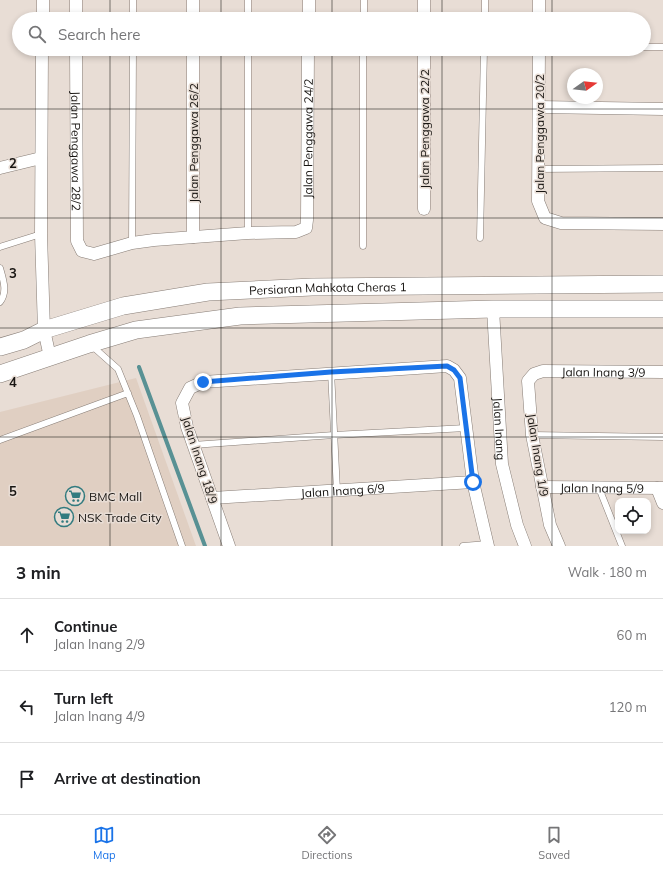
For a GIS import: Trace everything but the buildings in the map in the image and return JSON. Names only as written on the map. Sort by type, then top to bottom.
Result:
[{"type":"main road","name":"Persiaran Mahkota Cheras 1","points":[[0,347],[24,340],[44,330],[123,306],[208,292],[312,287],[663,284]]},
{"type":"main road","name":"Persiaran Mahkota Cheras 1","points":[[3,374],[89,344],[136,330],[240,316],[493,310],[663,309]]},
{"type":"street","points":[[43,0],[43,12]]},
{"type":"street","points":[[76,0],[76,12]]},
{"type":"street","points":[[193,0],[193,12]]},
{"type":"street","points":[[309,0],[309,12]]},
{"type":"street","points":[[424,0],[424,12]]},
{"type":"street","points":[[539,0],[539,12]]},
{"type":"street","points":[[42,56],[41,234],[44,330],[50,357]]},
{"type":"street","name":"Jalan Penggawa 28/2","points":[[76,56],[77,241],[82,251],[94,254],[132,243]]},
{"type":"street","name":"Jalan Penggawa 26/2","points":[[193,56],[193,237]]},
{"type":"street","name":"Jalan Penggawa 24/2","points":[[248,234],[296,232],[306,228],[308,220],[308,56]]},
{"type":"street","name":"Jalan Penggawa 22/2","points":[[424,56],[424,209]]},
{"type":"street","name":"Jalan Penggawa 20/2","points":[[539,56],[538,201],[545,218],[561,223],[663,224]]},
{"type":"street","points":[[539,107],[663,109]]},
{"type":"street","points":[[0,168],[41,158]]},
{"type":"street","points":[[132,243],[193,237],[248,234]]},
{"type":"street","name":"Jalan Inang","points":[[493,310],[502,464],[517,525],[525,546]]},
{"type":"street","points":[[331,372],[447,366],[454,370],[460,378],[473,482],[488,545]]},
{"type":"street","name":"Jalan Inang 3/9","points":[[543,371],[663,372]]},
{"type":"street","name":"Jalan Inang 1/9","points":[[543,371],[534,374],[528,381],[532,435],[550,525],[559,546]]},
{"type":"street","name":"Jalan Inang 18/9","points":[[229,546],[187,427],[182,403],[190,388],[203,382],[331,372]]},
{"type":"street","name":"Jalan Inang 6/9","points":[[212,498],[473,482]]},
{"type":"street","name":"Jalan Inang 5/9","points":[[542,487],[660,488]]},
{"type":"street","points":[[660,488],[663,503]]},
{"type":"lane","points":[[133,0],[133,12]]},
{"type":"lane","points":[[248,0],[248,12]]},
{"type":"lane","points":[[364,0],[364,12]]},
{"type":"lane","points":[[485,0],[485,12]]},
{"type":"lane","points":[[651,47],[663,47]]},
{"type":"lane","points":[[132,243],[133,56]]},
{"type":"lane","points":[[248,56],[248,234]]},
{"type":"lane","points":[[363,246],[364,56]]},
{"type":"lane","points":[[480,238],[484,56]]},
{"type":"lane","points":[[539,169],[663,168]]},
{"type":"lane","points":[[0,247],[41,234]]},
{"type":"lane","points":[[0,268],[4,287],[4,297],[0,302]]},
{"type":"lane","points":[[89,344],[118,369],[137,416],[182,546]]},
{"type":"lane","points":[[331,372],[337,491]]},
{"type":"lane","points":[[0,440],[128,393]]},
{"type":"lane","points":[[193,445],[334,435],[466,428]]},
{"type":"lane","points":[[532,435],[663,437]]},
{"type":"lane","points":[[599,488],[622,546]]},
{"type":"lane","points":[[464,546],[488,545]]},
{"type":"shaded area","name":"BMC Mall","points":[[136,378],[196,546],[0,546],[0,412]]},
{"type":"waterway","points":[[139,367],[205,546]]},
{"type":"place","name":"BMC Mall","points":[[75,496]]},
{"type":"place","name":"NSK Trade City","points":[[64,517]]},
{"type":"route","points":[[203,382],[331,372],[447,366],[454,370],[460,378],[473,482]]}]
